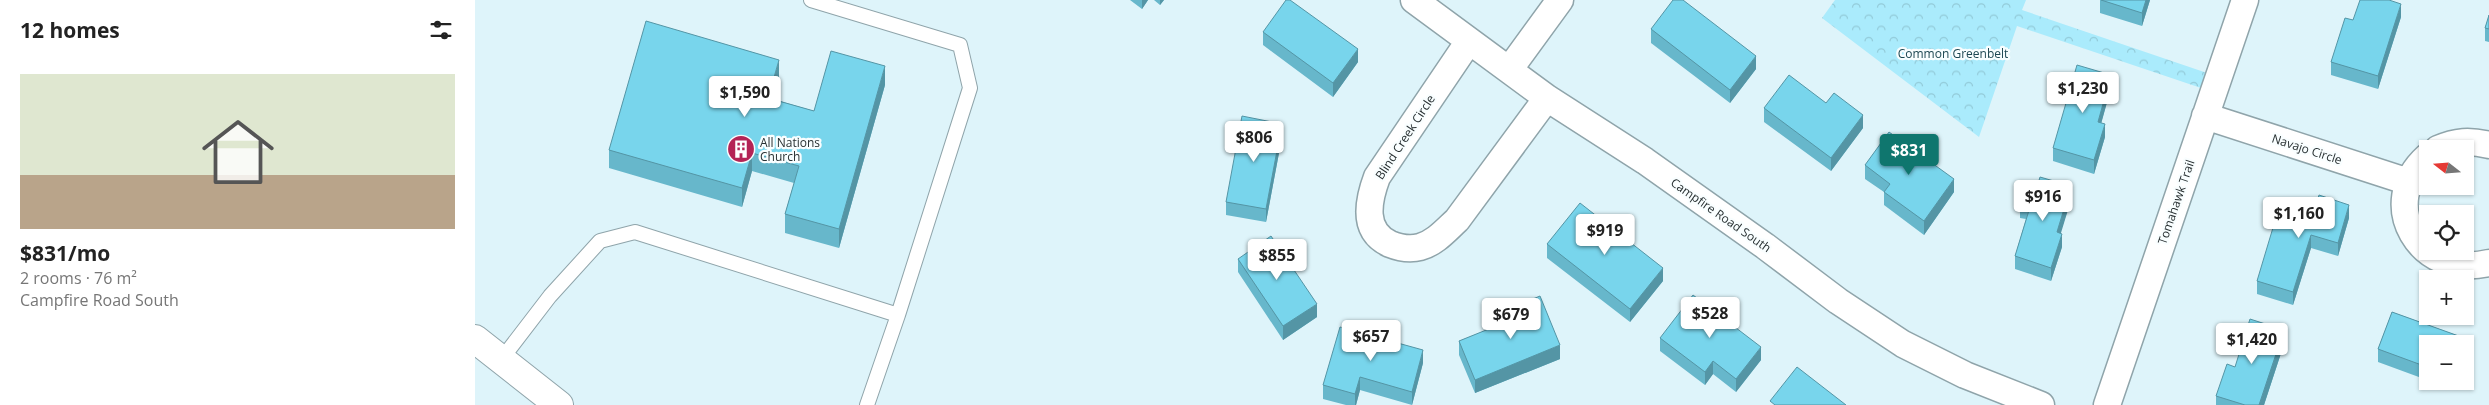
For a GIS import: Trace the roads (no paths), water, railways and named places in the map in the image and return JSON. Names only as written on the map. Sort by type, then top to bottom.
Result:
[{"type":"street","name":"Campfire Road South","points":[[1414,0],[1547,98],[1652,166],[1765,246],[1838,301],[1903,344],[1965,375],[2041,405]]},
{"type":"street","points":[[1509,70],[1560,0]]},
{"type":"street","name":"Tomahawk Trail","points":[[2107,405],[2245,0]]},
{"type":"street","name":"Blind Creek Circle","points":[[1469,41],[1377,177],[1370,196],[1368,214],[1372,228],[1383,241],[1400,248],[1421,247],[1440,236],[1457,220],[1547,98]]},
{"type":"street","name":"Navajo Circle","points":[[2205,116],[2409,182]]},
{"type":"street","points":[[2474,141],[2489,145]]},
{"type":"street","points":[[2419,164],[2409,182],[2405,203],[2408,224],[2418,242],[2433,257],[2453,265],[2474,267],[2489,263]]},
{"type":"street","points":[[475,339],[559,405]]},
{"type":"lane","points":[[811,0],[960,45],[970,88],[898,315],[867,405]]},
{"type":"lane","points":[[501,360],[550,296],[600,241],[635,232],[898,315]]},
{"type":"place","name":"All Nations Church","points":[[741,149]]},
{"type":"park label","name":"Common Greenbelt","points":[[1953,53]]}]
